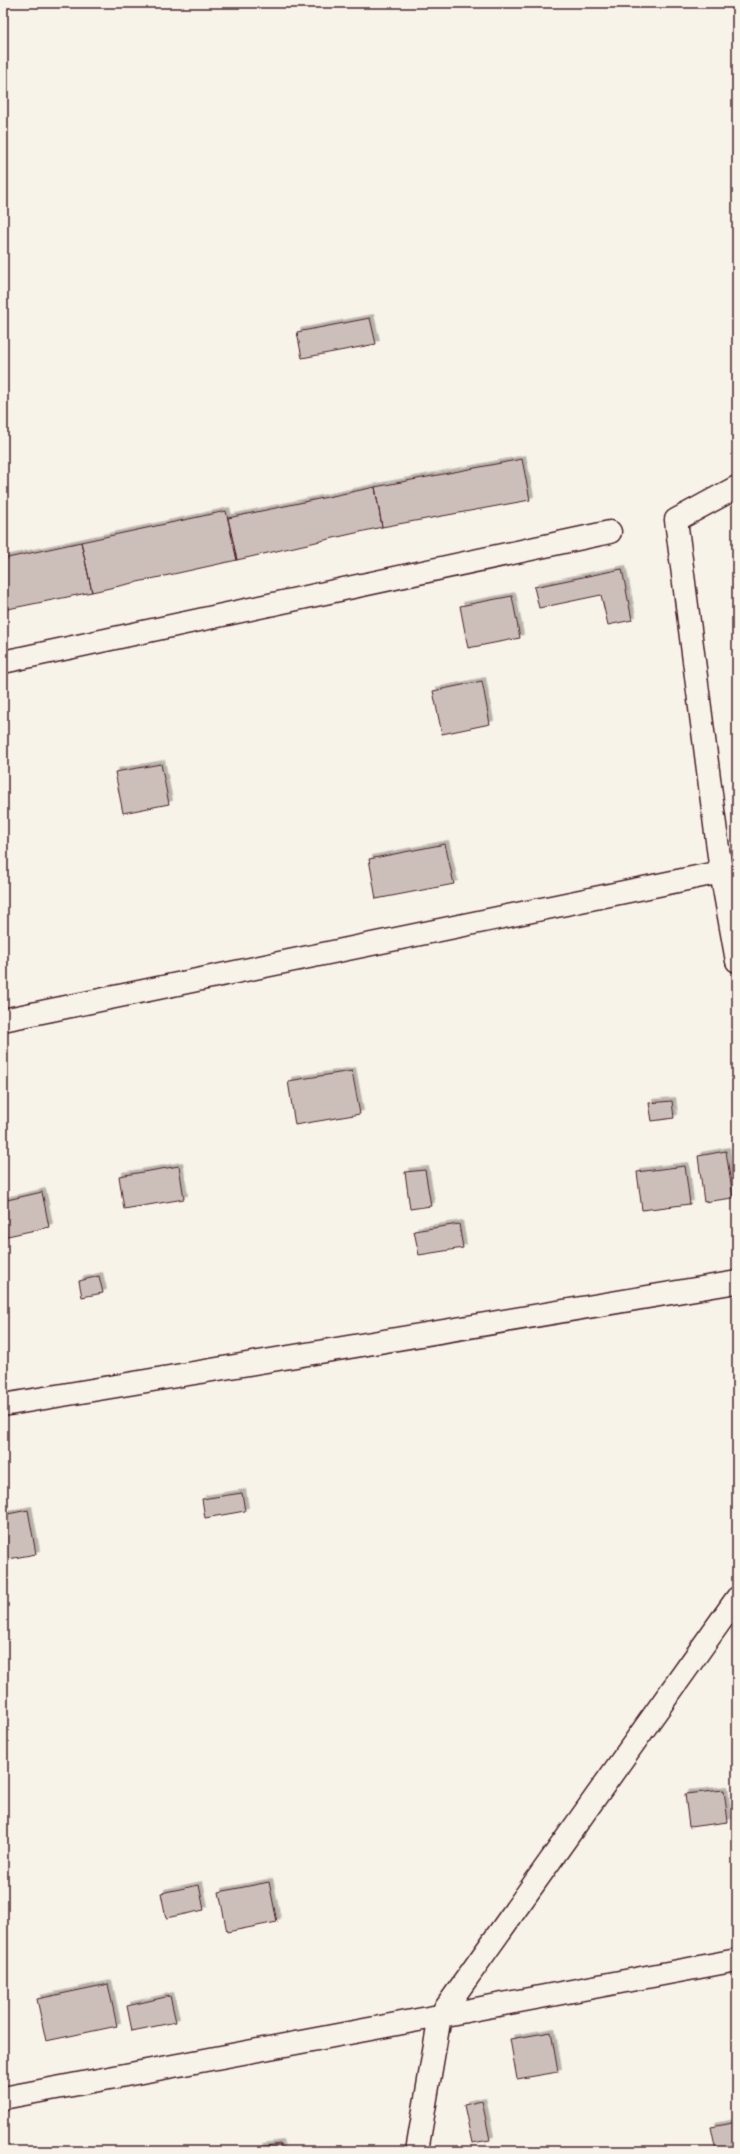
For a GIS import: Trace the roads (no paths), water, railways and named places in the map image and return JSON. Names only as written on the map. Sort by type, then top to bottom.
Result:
[{"type":"street","points":[[737,487],[676,520],[729,873],[737,961]]},
{"type":"street","points":[[3,662],[610,532]]},
{"type":"street","points":[[3,1020],[729,873]]},
{"type":"street","points":[[3,1405],[737,1282]]},
{"type":"street","points":[[417,2151],[440,2016],[737,1598]]},
{"type":"street","points":[[3,2098],[737,1960]]}]
